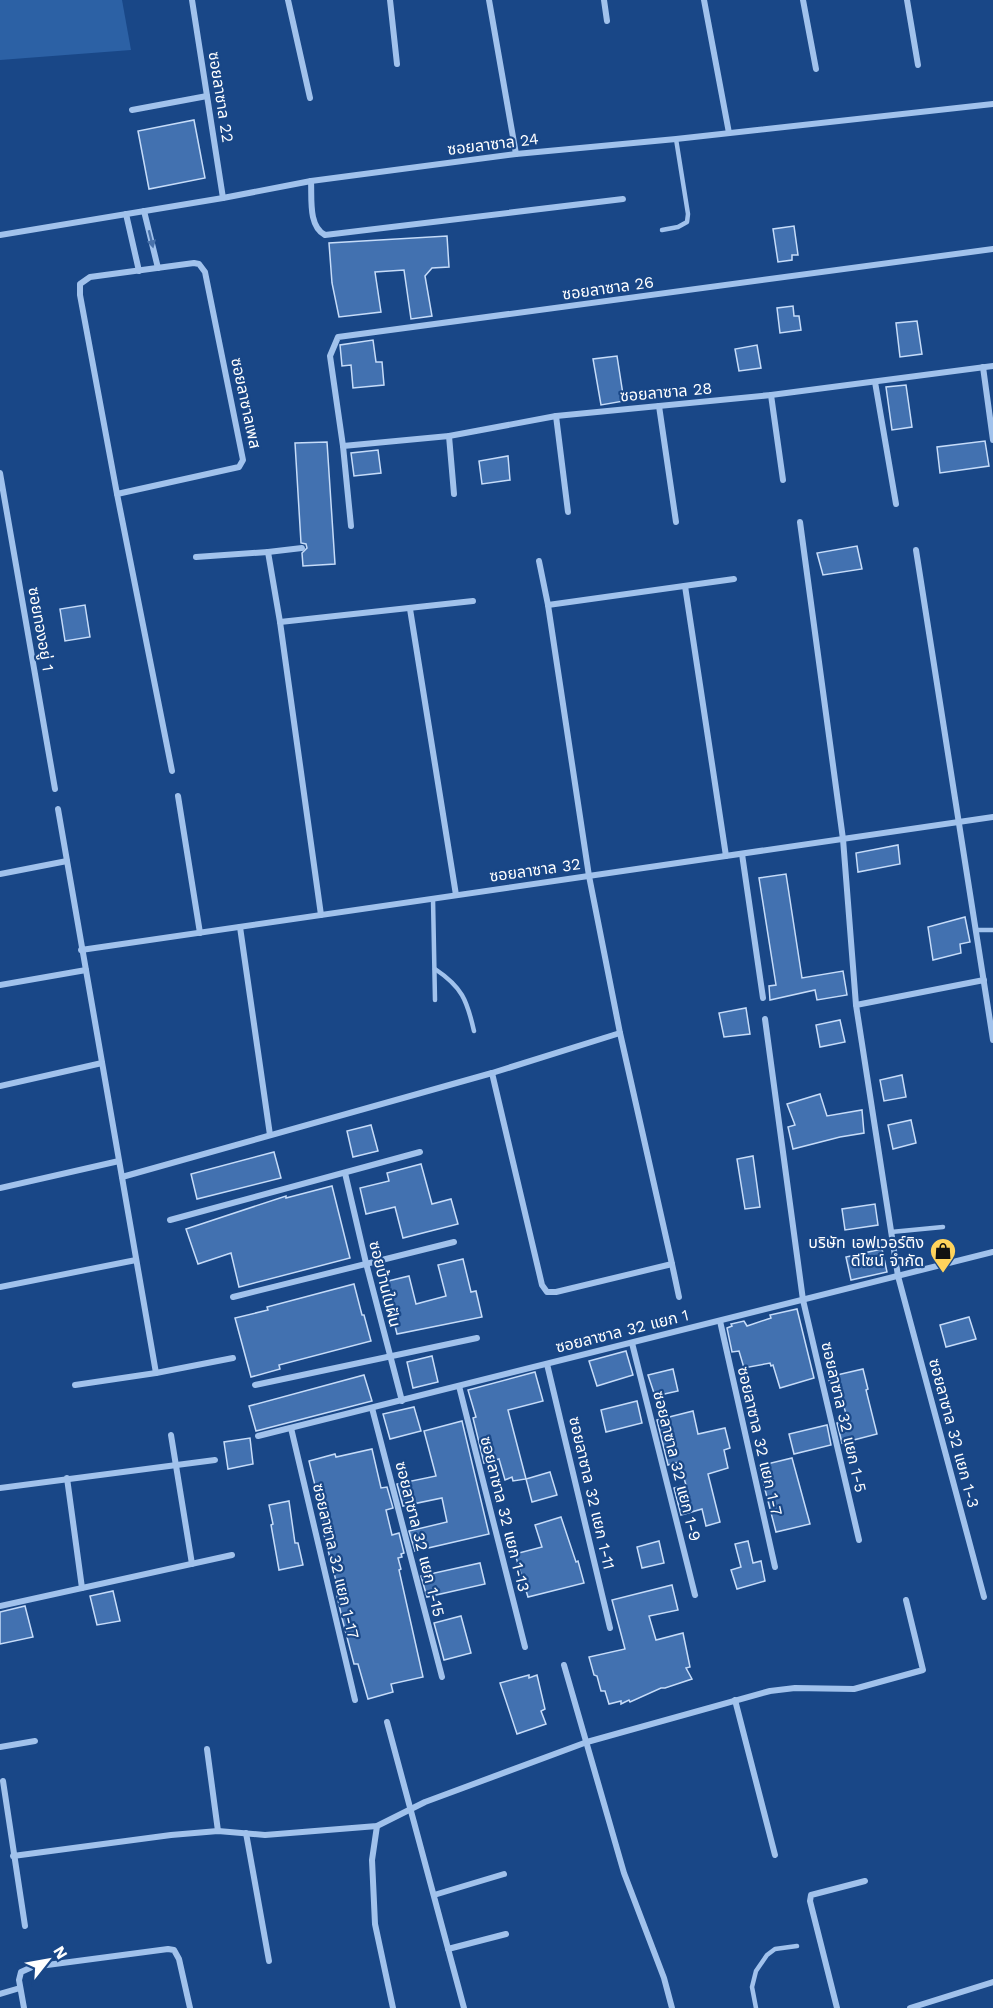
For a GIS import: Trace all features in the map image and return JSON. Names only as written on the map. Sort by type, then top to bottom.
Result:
[{"type":"street","name":"ซอยลาซาล 22","points":[[192,0],[223,198]]},
{"type":"street","points":[[288,0],[310,98]]},
{"type":"street","points":[[390,0],[397,64]]},
{"type":"street","points":[[489,0],[516,154]]},
{"type":"street","points":[[604,0],[607,21]]},
{"type":"street","points":[[704,0],[729,133]]},
{"type":"street","points":[[804,0],[816,69]]},
{"type":"street","points":[[907,0],[918,65]]},
{"type":"street","points":[[132,110],[207,96]]},
{"type":"street","name":"ซอยลาซาล 24","points":[[0,235],[311,181],[516,154],[993,104]]},
{"type":"street","points":[[311,181],[314,224],[318,231],[325,235],[623,199]]},
{"type":"street","points":[[144,211],[158,268]]},
{"type":"street","points":[[126,214],[139,271]]},
{"type":"street","name":"ซอยลาซาล 26","points":[[343,446],[330,356],[338,337],[993,249]]},
{"type":"street","name":"ซอยลาซาลเพส","points":[[117,494],[239,466],[243,460],[205,272],[199,264],[90,278],[80,284],[80,295],[117,494],[172,771]]},
{"type":"street","name":"ซอยลาซาล 28","points":[[343,446],[449,436],[556,416],[771,395],[993,366]]},
{"type":"street","points":[[983,367],[993,440]]},
{"type":"street","points":[[875,382],[896,504]]},
{"type":"street","points":[[771,395],[783,480]]},
{"type":"street","points":[[659,406],[676,522]]},
{"type":"street","points":[[556,416],[568,513]]},
{"type":"street","points":[[449,436],[454,494]]},
{"type":"street","points":[[343,446],[351,526]]},
{"type":"street","name":"ซอยทองอยู่ 1","points":[[0,473],[55,789]]},
{"type":"street","name":"ซอยลาซาล 32 แยก 1-3","points":[[800,522],[843,839],[856,1005],[897,1276],[984,1597]]},
{"type":"street","points":[[196,556],[302,548]]},
{"type":"street","points":[[916,550],[993,1040]]},
{"type":"street","points":[[268,552],[321,915]]},
{"type":"street","points":[[539,561],[548,604],[589,876],[620,1033],[680,1297]]},
{"type":"street","points":[[548,604],[734,579]]},
{"type":"street","points":[[685,586],[726,856]]},
{"type":"street","points":[[280,622],[474,601]]},
{"type":"street","points":[[410,609],[456,895]]},
{"type":"street","points":[[178,796],[200,933]]},
{"type":"street","points":[[58,809],[156,1373]]},
{"type":"street","name":"ซอยลาซาล 32","points":[[81,950],[993,817]]},
{"type":"street","points":[[742,854],[763,998]]},
{"type":"street","points":[[0,874],[67,861]]},
{"type":"street","points":[[240,927],[270,1135]]},
{"type":"street","points":[[0,985],[86,970]]},
{"type":"street","points":[[856,1005],[984,980]]},
{"type":"street","name":"ซอยลาซาล 32 แยก 1-5","points":[[765,1019],[803,1300],[858,1540]]},
{"type":"street","points":[[122,1177],[492,1073],[620,1033]]},
{"type":"street","points":[[0,1086],[102,1063]]},
{"type":"street","points":[[492,1073],[542,1285],[547,1292],[556,1292],[672,1264]]},
{"type":"street","points":[[170,1220],[420,1152]]},
{"type":"street","points":[[0,1188],[119,1161]]},
{"type":"street","name":"ซอยบ้านในฝัน","points":[[345,1173],[402,1401]]},
{"type":"street","points":[[233,1297],[454,1242]]},
{"type":"street","name":"ซอยลาซาล 32 แยก 1","points":[[258,1436],[993,1252]]},
{"type":"street","points":[[0,1287],[136,1260]]},
{"type":"street","name":"ซอยลาซาล 32 แยก 1-7","points":[[720,1321],[775,1567]]},
{"type":"street","points":[[255,1385],[477,1338]]},
{"type":"street","name":"ซอยลาซาล 32 แยก 1-9","points":[[632,1343],[695,1595]]},
{"type":"street","points":[[75,1385],[156,1373],[232,1358]]},
{"type":"street","name":"ซอยลาซาล 32 แยก 1-11","points":[[547,1364],[610,1628]]},
{"type":"street","name":"ซอยลาซาล 32 แยก 1-13","points":[[459,1386],[525,1647]]},
{"type":"street","name":"ซอยลาซาล 32 แยก 1-15","points":[[372,1408],[442,1677]]},
{"type":"street","name":"ซอยลาซาล 32 แยก 1-17","points":[[291,1428],[355,1700]]},
{"type":"street","points":[[171,1435],[192,1564]]},
{"type":"street","points":[[0,1488],[216,1460]]},
{"type":"street","points":[[67,1478],[82,1588]]},
{"type":"street","points":[[0,1606],[232,1555]]},
{"type":"street","points":[[13,1856],[218,1830],[265,1835],[377,1826],[425,1802],[587,1742],[782,1689],[854,1689],[923,1671],[906,1600]]},
{"type":"street","points":[[564,1665],[624,1873],[664,1978],[672,2008]]},
{"type":"street","points":[[735,1700],[775,1855]]},
{"type":"street","points":[[387,1722],[464,2008]]},
{"type":"street","points":[[0,1747],[35,1741]]},
{"type":"street","points":[[207,1749],[218,1830]]},
{"type":"street","points":[[3,1781],[25,1926]]},
{"type":"street","points":[[377,1826],[372,1860],[375,1924],[393,2008]]},
{"type":"street","points":[[246,1833],[269,1961]]},
{"type":"street","points":[[434,1895],[504,1874]]},
{"type":"street","points":[[837,2008],[810,1901],[811,1895],[865,1881]]},
{"type":"street","points":[[448,1949],[506,1934]]},
{"type":"street","points":[[24,2008],[19,1980],[21,1972],[32,1967],[174,1950],[179,1959],[190,2008]]},
{"type":"street","points":[[910,2008],[993,1982]]},
{"type":"street","points":[[0,1994],[21,1988]]},
{"type":"lane","points":[[662,230],[678,227],[687,222],[688,214],[676,139]]},
{"type":"lane","points":[[433,899],[435,1000]]},
{"type":"lane","points":[[976,930],[993,930]]},
{"type":"lane","points":[[435,969],[458,987],[467,1002],[474,1031]]},
{"type":"lane","points":[[891,1232],[943,1227]]},
{"type":"lane","points":[[756,2008],[752,1988],[756,1971],[775,1949],[797,1946]]},
{"type":"shaded area","points":[[0,0],[122,0],[131,50],[0,60]]},
{"type":"building","points":[[194,120],[205,178],[149,189],[138,131]]},
{"type":"building","points":[[794,226],[798,255],[792,255],[792,260],[778,262],[773,229]]},
{"type":"building","points":[[447,236],[449,267],[432,268],[425,276],[432,316],[411,319],[404,270],[375,272],[381,312],[339,317],[332,283],[329,243]]},
{"type":"building","points":[[793,306],[794,316],[799,316],[801,330],[780,333],[777,308]]},
{"type":"building","points":[[917,321],[922,354],[900,357],[896,323]]},
{"type":"building","points":[[373,340],[376,362],[382,362],[384,385],[353,388],[351,365],[342,366],[340,345]]},
{"type":"building","points":[[757,345],[761,368],[739,371],[735,349]]},
{"type":"building","points":[[617,356],[624,401],[601,405],[593,359]]},
{"type":"building","points":[[906,385],[912,427],[892,430],[886,387]]},
{"type":"building","points":[[985,441],[989,466],[940,473],[937,447]]},
{"type":"building","points":[[327,442],[335,564],[303,566],[302,553],[307,548],[306,544],[301,543],[295,443]]},
{"type":"building","points":[[378,450],[381,473],[354,476],[351,453]]},
{"type":"building","points":[[508,456],[510,480],[482,484],[479,461]]},
{"type":"building","points":[[857,546],[862,569],[823,575],[817,553]]},
{"type":"building","points":[[85,605],[90,637],[65,641],[60,609]]},
{"type":"building","points":[[898,845],[900,864],[858,872],[856,853]]},
{"type":"building","points":[[786,874],[802,978],[843,971],[847,995],[817,1000],[815,990],[770,1000],[769,986],[776,985],[759,878]]},
{"type":"building","points":[[965,917],[970,942],[960,944],[961,953],[933,960],[928,927]]},
{"type":"building","points":[[746,1008],[750,1034],[724,1037],[719,1013]]},
{"type":"building","points":[[840,1020],[845,1042],[820,1047],[816,1025]]},
{"type":"building","points":[[902,1075],[906,1097],[884,1101],[880,1080]]},
{"type":"building","points":[[820,1094],[827,1116],[862,1110],[864,1133],[793,1149],[788,1127],[795,1125],[787,1104]]},
{"type":"building","points":[[911,1120],[916,1143],[893,1149],[888,1125]]},
{"type":"building","points":[[371,1125],[378,1151],[353,1157],[347,1131]]},
{"type":"building","points":[[274,1152],[281,1178],[197,1199],[191,1174]]},
{"type":"building","points":[[753,1156],[760,1207],[745,1209],[737,1159]]},
{"type":"building","points":[[421,1164],[432,1204],[451,1199],[458,1224],[403,1238],[395,1207],[366,1214],[360,1188],[389,1181],[387,1173]]},
{"type":"building","points":[[332,1186],[350,1258],[239,1287],[231,1253],[198,1264],[186,1229],[286,1196],[286,1198]]},
{"type":"building","points":[[875,1204],[878,1225],[845,1230],[842,1209]]},
{"type":"building","points":[[882,1249],[887,1272],[851,1280],[846,1257]]},
{"type":"building","points":[[463,1259],[471,1292],[476,1291],[482,1317],[397,1334],[384,1282],[409,1276],[416,1304],[446,1296],[438,1265]]},
{"type":"building","points":[[354,1284],[371,1341],[279,1365],[280,1369],[251,1377],[235,1318]]},
{"type":"building","points":[[797,1309],[814,1378],[780,1388],[773,1365],[771,1366],[770,1363],[744,1368],[739,1351],[732,1352],[727,1328],[732,1326],[731,1324],[744,1321],[747,1326],[771,1318],[770,1315]]},
{"type":"building","points":[[969,1317],[976,1339],[946,1347],[940,1325]]},
{"type":"building","points":[[626,1351],[633,1375],[597,1386],[589,1361]]},
{"type":"building","points":[[432,1356],[438,1382],[413,1388],[407,1362]]},
{"type":"building","points":[[673,1369],[678,1391],[655,1396],[648,1375]]},
{"type":"building","points":[[863,1369],[877,1434],[842,1443],[837,1423],[848,1420],[838,1388],[832,1390],[828,1377]]},
{"type":"building","points":[[535,1372],[543,1401],[508,1410],[526,1479],[513,1481],[512,1477],[505,1480],[499,1459],[484,1463],[473,1418],[476,1417],[468,1390]]},
{"type":"building","points":[[364,1375],[372,1401],[256,1431],[249,1406]]},
{"type":"building","points":[[637,1401],[642,1423],[606,1432],[601,1410]]},
{"type":"building","points":[[414,1407],[421,1431],[390,1439],[383,1414]]},
{"type":"building","points":[[693,1411],[698,1434],[725,1428],[730,1448],[724,1450],[728,1468],[708,1474],[720,1522],[706,1526],[702,1509],[681,1515],[674,1488],[686,1485],[679,1462],[668,1465],[657,1420]]},
{"type":"building","points":[[462,1421],[489,1534],[415,1551],[409,1531],[447,1522],[442,1498],[403,1506],[397,1484],[436,1476],[424,1431]]},
{"type":"building","points":[[827,1425],[831,1445],[794,1454],[789,1434]]},
{"type":"building","points":[[250,1438],[253,1464],[228,1469],[224,1442]]},
{"type":"building","points":[[372,1449],[381,1488],[387,1487],[393,1508],[386,1510],[392,1535],[399,1533],[404,1553],[398,1558],[401,1569],[399,1570],[423,1677],[391,1684],[393,1692],[368,1699],[358,1664],[354,1664],[342,1618],[337,1596],[340,1596],[323,1531],[326,1530],[309,1461],[335,1454],[336,1457]]},
{"type":"building","points":[[792,1458],[810,1524],[776,1532],[759,1466]]},
{"type":"building","points":[[550,1472],[557,1495],[532,1502],[526,1479]]},
{"type":"building","points":[[289,1501],[295,1543],[298,1543],[303,1565],[279,1570],[269,1505]]},
{"type":"building","points":[[561,1517],[584,1583],[528,1597],[515,1554],[542,1547],[535,1525]]},
{"type":"building","points":[[659,1541],[664,1563],[642,1568],[637,1547]]},
{"type":"building","points":[[748,1541],[753,1563],[761,1561],[765,1581],[737,1589],[731,1570],[741,1567],[735,1544]]},
{"type":"building","points":[[480,1563],[485,1584],[427,1597],[421,1576]]},
{"type":"building","points":[[672,1585],[678,1610],[649,1616],[656,1640],[683,1633],[690,1667],[686,1668],[692,1679],[661,1688],[630,1702],[629,1700],[621,1704],[621,1701],[609,1704],[605,1691],[601,1691],[597,1676],[594,1675],[589,1657],[625,1649],[612,1600]]},
{"type":"building","points":[[113,1591],[120,1621],[97,1625],[90,1596]]},
{"type":"building","points":[[25,1606],[33,1637],[0,1644],[0,1612]]},
{"type":"building","points":[[461,1616],[471,1653],[444,1660],[434,1623]]},
{"type":"building","points":[[529,1675],[529,1678],[537,1675],[545,1709],[541,1711],[546,1724],[517,1734],[500,1683]]},
{"type":"place","name":"บริษัท เอฟเวอร์ติง ดีไซน์ จำกัด","points":[[943,1274]]}]
